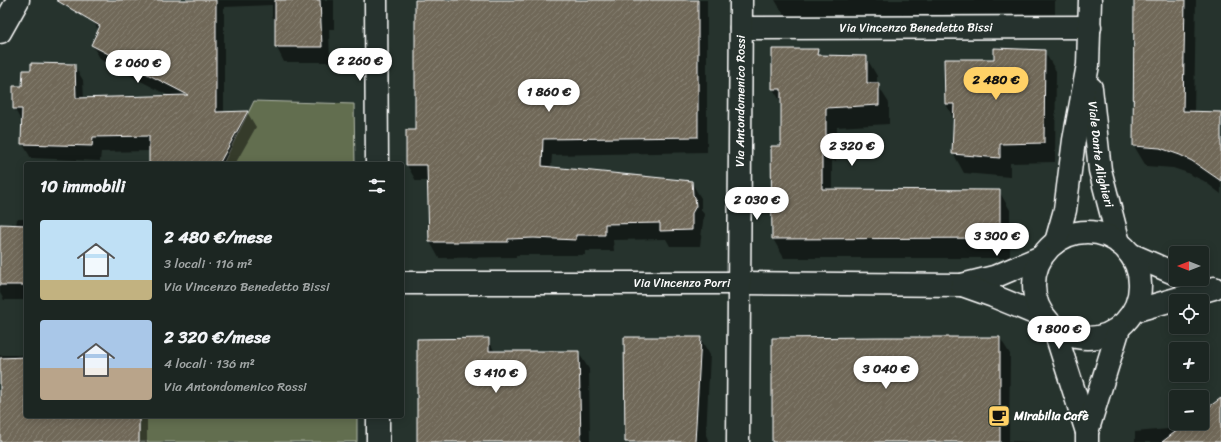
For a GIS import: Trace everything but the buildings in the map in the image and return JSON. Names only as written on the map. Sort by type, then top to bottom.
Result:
[{"type":"street","points":[[0,32],[18,0]]},
{"type":"street","points":[[376,0],[377,162]]},
{"type":"street","name":"Via Antondomenico Rossi","points":[[738,442],[741,0]]},
{"type":"street","name":"Viale Dante Alighieri","points":[[1049,249],[1066,210],[1074,140],[1088,65],[1090,0]]},
{"type":"street","name":"Via Vincenzo Benedetto Bissi","points":[[741,28],[1090,27]]},
{"type":"street","name":"Viale Dante Alighieri","points":[[1088,65],[1100,170],[1125,248]]},
{"type":"street","points":[[1087,437],[1049,323],[1036,303],[1034,288],[1035,272],[1049,249],[1068,235],[1081,232],[1095,232],[1108,236],[1125,248],[1169,270]]},
{"type":"street","points":[[1049,323],[1066,335],[1094,339],[1107,335],[1119,328],[1134,312],[1140,297],[1138,267],[1125,248]]},
{"type":"street","name":"Via Vincenzo Porri","points":[[404,283],[739,283],[962,285],[994,277],[1049,249]]},
{"type":"street","name":"Via Vincenzo Porri","points":[[962,285],[993,296],[1049,323]]},
{"type":"street","points":[[1134,312],[1218,288]]},
{"type":"street","points":[[1087,437],[1119,328]]},
{"type":"street","points":[[378,418],[378,442]]},
{"type":"green space","points":[[254,101],[354,104],[355,162],[224,162]]},
{"type":"green space","points":[[140,418],[357,418],[357,442],[139,442]]},
{"type":"place","name":"Mirabilia Cafè","points":[[999,416]]}]
